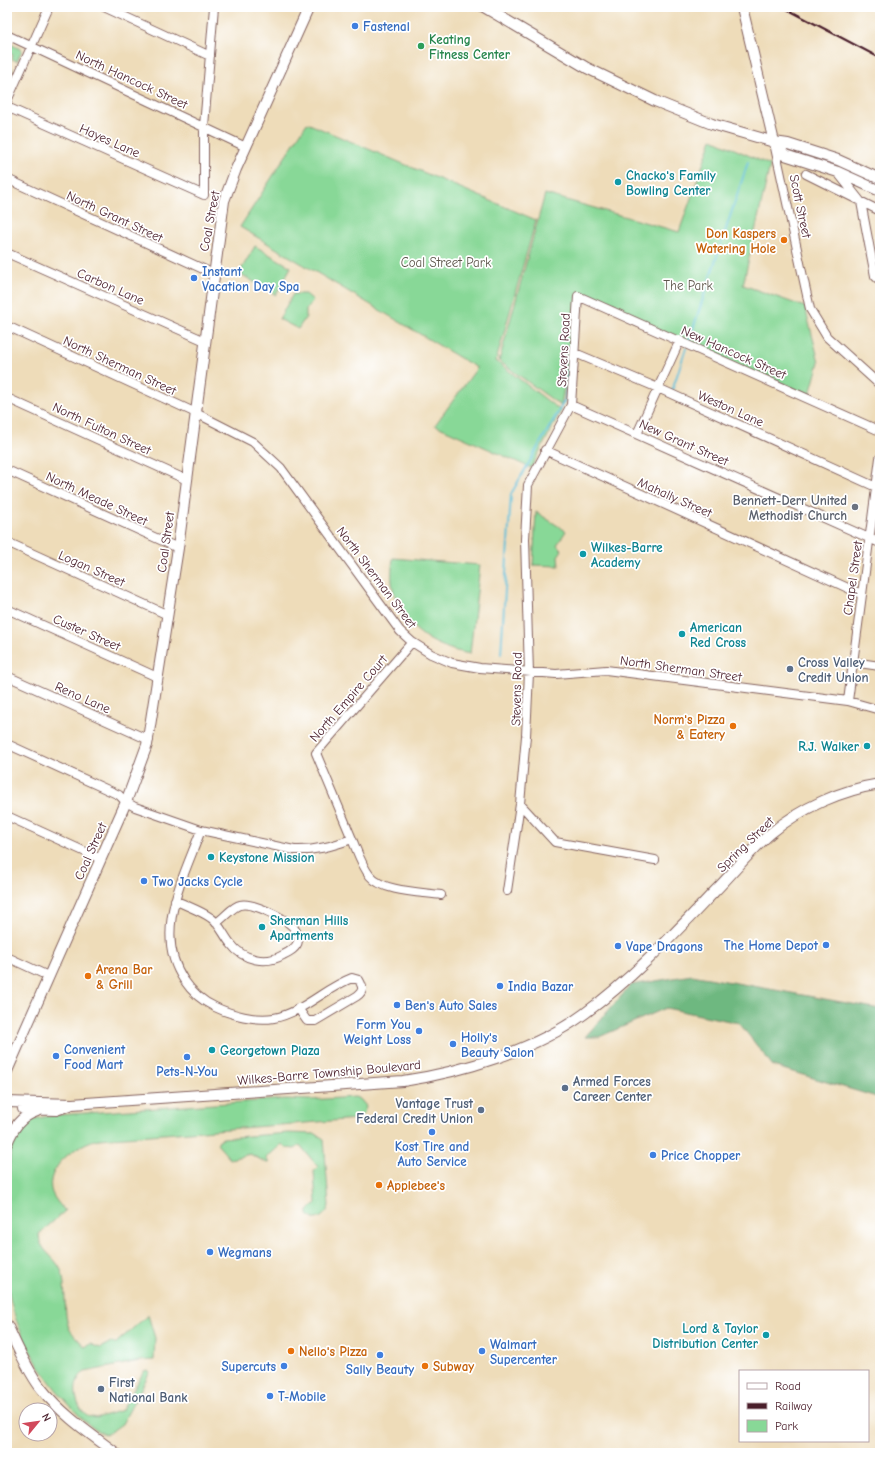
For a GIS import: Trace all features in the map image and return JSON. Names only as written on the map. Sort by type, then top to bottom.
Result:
[{"type":"main road","name":"Coal Street","points":[[7,1071],[126,802],[148,740],[178,548],[224,201],[246,147],[309,7]]},
{"type":"main road","points":[[484,7],[587,68],[655,101],[712,124],[774,142],[788,144],[838,160],[880,179]]},
{"type":"main road","name":"Scott Street","points":[[742,7],[774,142]]},
{"type":"main road","points":[[774,142],[785,155],[838,172],[880,190]]},
{"type":"main road","name":"Spring Street","points":[[717,889],[754,850],[788,820],[825,800],[848,791],[880,784]]},
{"type":"main road","name":"Wilkes-Barre Township Boulevard","points":[[7,1102],[72,1104],[403,1081],[438,1075],[471,1065],[544,1038],[582,1015],[618,987],[666,942],[717,889]]},
{"type":"main road","name":"Wilkes-Barre Township Boulevard","points":[[7,1109],[56,1110],[72,1104]]},
{"type":"main road","points":[[7,1143],[15,1125],[26,1115],[41,1110]]},
{"type":"main road","points":[[7,1325],[27,1367],[53,1402],[91,1436],[116,1453]]},
{"type":"street","points":[[7,101],[49,7]]},
{"type":"street","points":[[104,7],[210,56]]},
{"type":"street","points":[[204,126],[214,7]]},
{"type":"street","name":"North Hancock Street","points":[[7,35],[246,147]]},
{"type":"street","name":"Hayes Lane","points":[[7,107],[204,195],[204,126]]},
{"type":"street","name":"Scott Street","points":[[774,142],[810,309],[827,337],[880,385]]},
{"type":"street","points":[[838,172],[861,202],[875,276],[880,281]]},
{"type":"street","points":[[806,174],[880,211]]},
{"type":"street","name":"North Grant Street","points":[[7,179],[214,274]]},
{"type":"street","name":"Carbon Lane","points":[[7,253],[205,341]]},
{"type":"street","name":"New Hancock Street","points":[[578,296],[680,340],[880,431]]},
{"type":"street","name":"Stevens Road","points":[[571,405],[578,296]]},
{"type":"street","name":"North Sherman Street","points":[[7,326],[196,413],[253,442],[282,468],[386,614],[412,642],[431,654],[452,663],[492,670],[556,674],[606,670],[848,701],[880,710]]},
{"type":"street","points":[[638,434],[680,340]]},
{"type":"street","name":"Weston Lane","points":[[575,353],[658,388],[876,487]]},
{"type":"street","name":"North Fulton Street","points":[[7,398],[186,480]]},
{"type":"street","points":[[545,450],[571,405]]},
{"type":"street","name":"New Grant Street","points":[[571,405],[880,543]]},
{"type":"street","name":"Stevens Road","points":[[507,891],[520,804],[526,736],[529,673],[525,539],[528,485],[545,450]]},
{"type":"street","name":"Mahally Street","points":[[545,450],[862,594]]},
{"type":"street","name":"Chapel Street","points":[[848,701],[880,458]]},
{"type":"street","name":"North Meade Street","points":[[7,470],[178,548]]},
{"type":"street","name":"Logan Street","points":[[7,542],[168,615]]},
{"type":"street","name":"Custer Street","points":[[7,609],[157,677]]},
{"type":"street","name":"North Empire Court","points":[[412,642],[316,753],[352,839],[370,876],[382,884],[396,889],[441,895]]},
{"type":"street","points":[[852,662],[880,666]]},
{"type":"street","name":"Reno Lane","points":[[7,676],[148,740]]},
{"type":"street","points":[[7,744],[119,795],[126,802],[201,830],[294,850],[310,850],[331,847],[352,839]]},
{"type":"street","points":[[520,804],[555,842],[655,860]]},
{"type":"street","points":[[7,816],[101,859]]},
{"type":"street","points":[[201,830],[175,900],[170,926],[170,944],[179,973],[195,994],[206,1003],[244,1017],[266,1019],[275,1018],[298,1008],[352,978],[359,980],[363,986],[362,990],[357,996],[315,1021],[307,1021],[298,1008]]},
{"type":"street","points":[[175,900],[209,916],[231,944],[243,955],[264,960],[278,958],[296,946],[298,935],[290,924],[259,908],[247,904],[240,905],[216,923]]},
{"type":"street","points":[[7,957],[48,976]]},
{"type":"green space","points":[[7,42],[22,50],[17,61],[12,59],[13,55],[7,52]]},
{"type":"green space","points":[[9,66],[13,69],[7,84],[7,69]]},
{"type":"green space","name":"Coal Street Park","points":[[307,123],[536,220],[496,361],[561,411],[531,468],[435,425],[477,368],[240,227]]},
{"type":"green space","name":"The Park","points":[[712,139],[770,165],[743,285],[805,307],[819,362],[809,398],[626,317],[616,304],[582,293],[578,305],[561,406],[499,361],[545,194],[679,232]]},
{"type":"green space","points":[[255,246],[291,267],[276,295],[239,273]]},
{"type":"green space","points":[[293,294],[306,294],[313,300],[306,310],[306,317],[298,329],[279,319]]},
{"type":"green space","points":[[536,512],[566,531],[557,545],[562,550],[558,556],[559,566],[533,565]]},
{"type":"green space","points":[[393,558],[480,565],[470,654],[455,651],[429,640],[418,632],[409,622],[401,611],[395,598],[392,583]]},
{"type":"green space","points":[[692,975],[880,1009],[880,1098],[773,1066],[739,1023],[666,1008],[599,1037],[585,1037],[631,985]]},
{"type":"green space","points":[[355,1097],[360,1099],[366,1106],[364,1113],[357,1119],[99,1139],[91,1141],[73,1151],[57,1166],[51,1184],[52,1193],[65,1211],[39,1234],[41,1245],[55,1260],[63,1276],[66,1316],[69,1328],[85,1347],[90,1344],[100,1348],[111,1342],[115,1344],[148,1315],[155,1338],[154,1360],[139,1361],[85,1372],[80,1376],[76,1387],[77,1400],[83,1412],[87,1416],[96,1418],[122,1410],[144,1371],[148,1370],[150,1372],[122,1424],[105,1434],[94,1429],[79,1415],[55,1388],[35,1360],[20,1329],[9,1296],[6,1268],[6,1220],[10,1158],[14,1137],[20,1127],[24,1123],[35,1119],[58,1115],[286,1099],[310,1100]]},
{"type":"green space","points":[[288,1133],[316,1134],[324,1139],[329,1206],[321,1217],[316,1219],[313,1219],[308,1215],[308,1211],[316,1203],[314,1171],[318,1167],[300,1145],[295,1149],[286,1148],[282,1144],[266,1158],[269,1163],[267,1163],[250,1154],[230,1159],[217,1144],[219,1140],[223,1138]]},
{"type":"waterway","points":[[688,344],[748,162]]},
{"type":"waterway","points":[[501,654],[511,494],[565,400],[571,347]]},
{"type":"waterway","points":[[672,391],[686,348]]},
{"type":"railway","points":[[783,7],[880,58]]},
{"type":"place","name":"Fastenal","points":[[355,26]]},
{"type":"place","name":"Keating Fitness Center","points":[[421,46]]},
{"type":"place","name":"Chacko's Family Bowling Center","points":[[618,182]]},
{"type":"place","name":"Don Kaspers Watering Hole","points":[[784,240]]},
{"type":"place","name":"Instant Vacation Day Spa","points":[[194,278]]},
{"type":"place","name":"Bennett-Derr United Methodist Church","points":[[855,507]]},
{"type":"place","name":"Wilkes-Barre Academy","points":[[583,554]]},
{"type":"place","name":"American Red Cross","points":[[682,634]]},
{"type":"place","name":"Cross Valley Credit Union","points":[[790,669]]},
{"type":"place","name":"Norm's Pizza & Eatery","points":[[733,726]]},
{"type":"place","name":"R.J. Walker","points":[[867,746]]},
{"type":"place","name":"Keystone Mission","points":[[211,857]]},
{"type":"place","name":"Two Jacks Cycle","points":[[144,881]]},
{"type":"place","name":"Sherman Hills Apartments","points":[[262,927]]},
{"type":"place","name":"The Home Depot","points":[[826,945]]},
{"type":"place","name":"Vape Dragons","points":[[618,946]]},
{"type":"place","name":"Arena Bar & Grill","points":[[88,976]]},
{"type":"place","name":"India Bazar","points":[[500,986]]},
{"type":"place","name":"Ben's Auto Sales","points":[[397,1005]]},
{"type":"place","name":"Form You Weight Loss","points":[[419,1031]]},
{"type":"place","name":"Holly's Beauty Salon","points":[[453,1044]]},
{"type":"place","name":"Georgetown Plaza","points":[[212,1050]]},
{"type":"place","name":"Convenient Food Mart","points":[[56,1056]]},
{"type":"place","name":"Pets-N-You","points":[[187,1057]]},
{"type":"place","name":"Armed Forces Career Center","points":[[565,1088]]},
{"type":"place","name":"Vantage Trust Federal Credit Union","points":[[481,1110]]},
{"type":"place","name":"Kost Tire and Auto Service","points":[[432,1132]]},
{"type":"place","name":"Price Chopper","points":[[653,1155]]},
{"type":"place","name":"Applebee's","points":[[379,1185]]},
{"type":"place","name":"Wegmans","points":[[210,1252]]},
{"type":"place","name":"Lord & Taylor Distribution Center","points":[[766,1335]]},
{"type":"place","name":"Nello's Pizza","points":[[291,1351]]},
{"type":"place","name":"Walmart Supercenter","points":[[482,1351]]},
{"type":"place","name":"Sally Beauty","points":[[380,1355]]},
{"type":"place","name":"Supercuts","points":[[284,1366]]},
{"type":"place","name":"Subway","points":[[425,1366]]},
{"type":"place","name":"First National Bank","points":[[101,1389]]},
{"type":"place","name":"T-Mobile","points":[[270,1396]]}]
